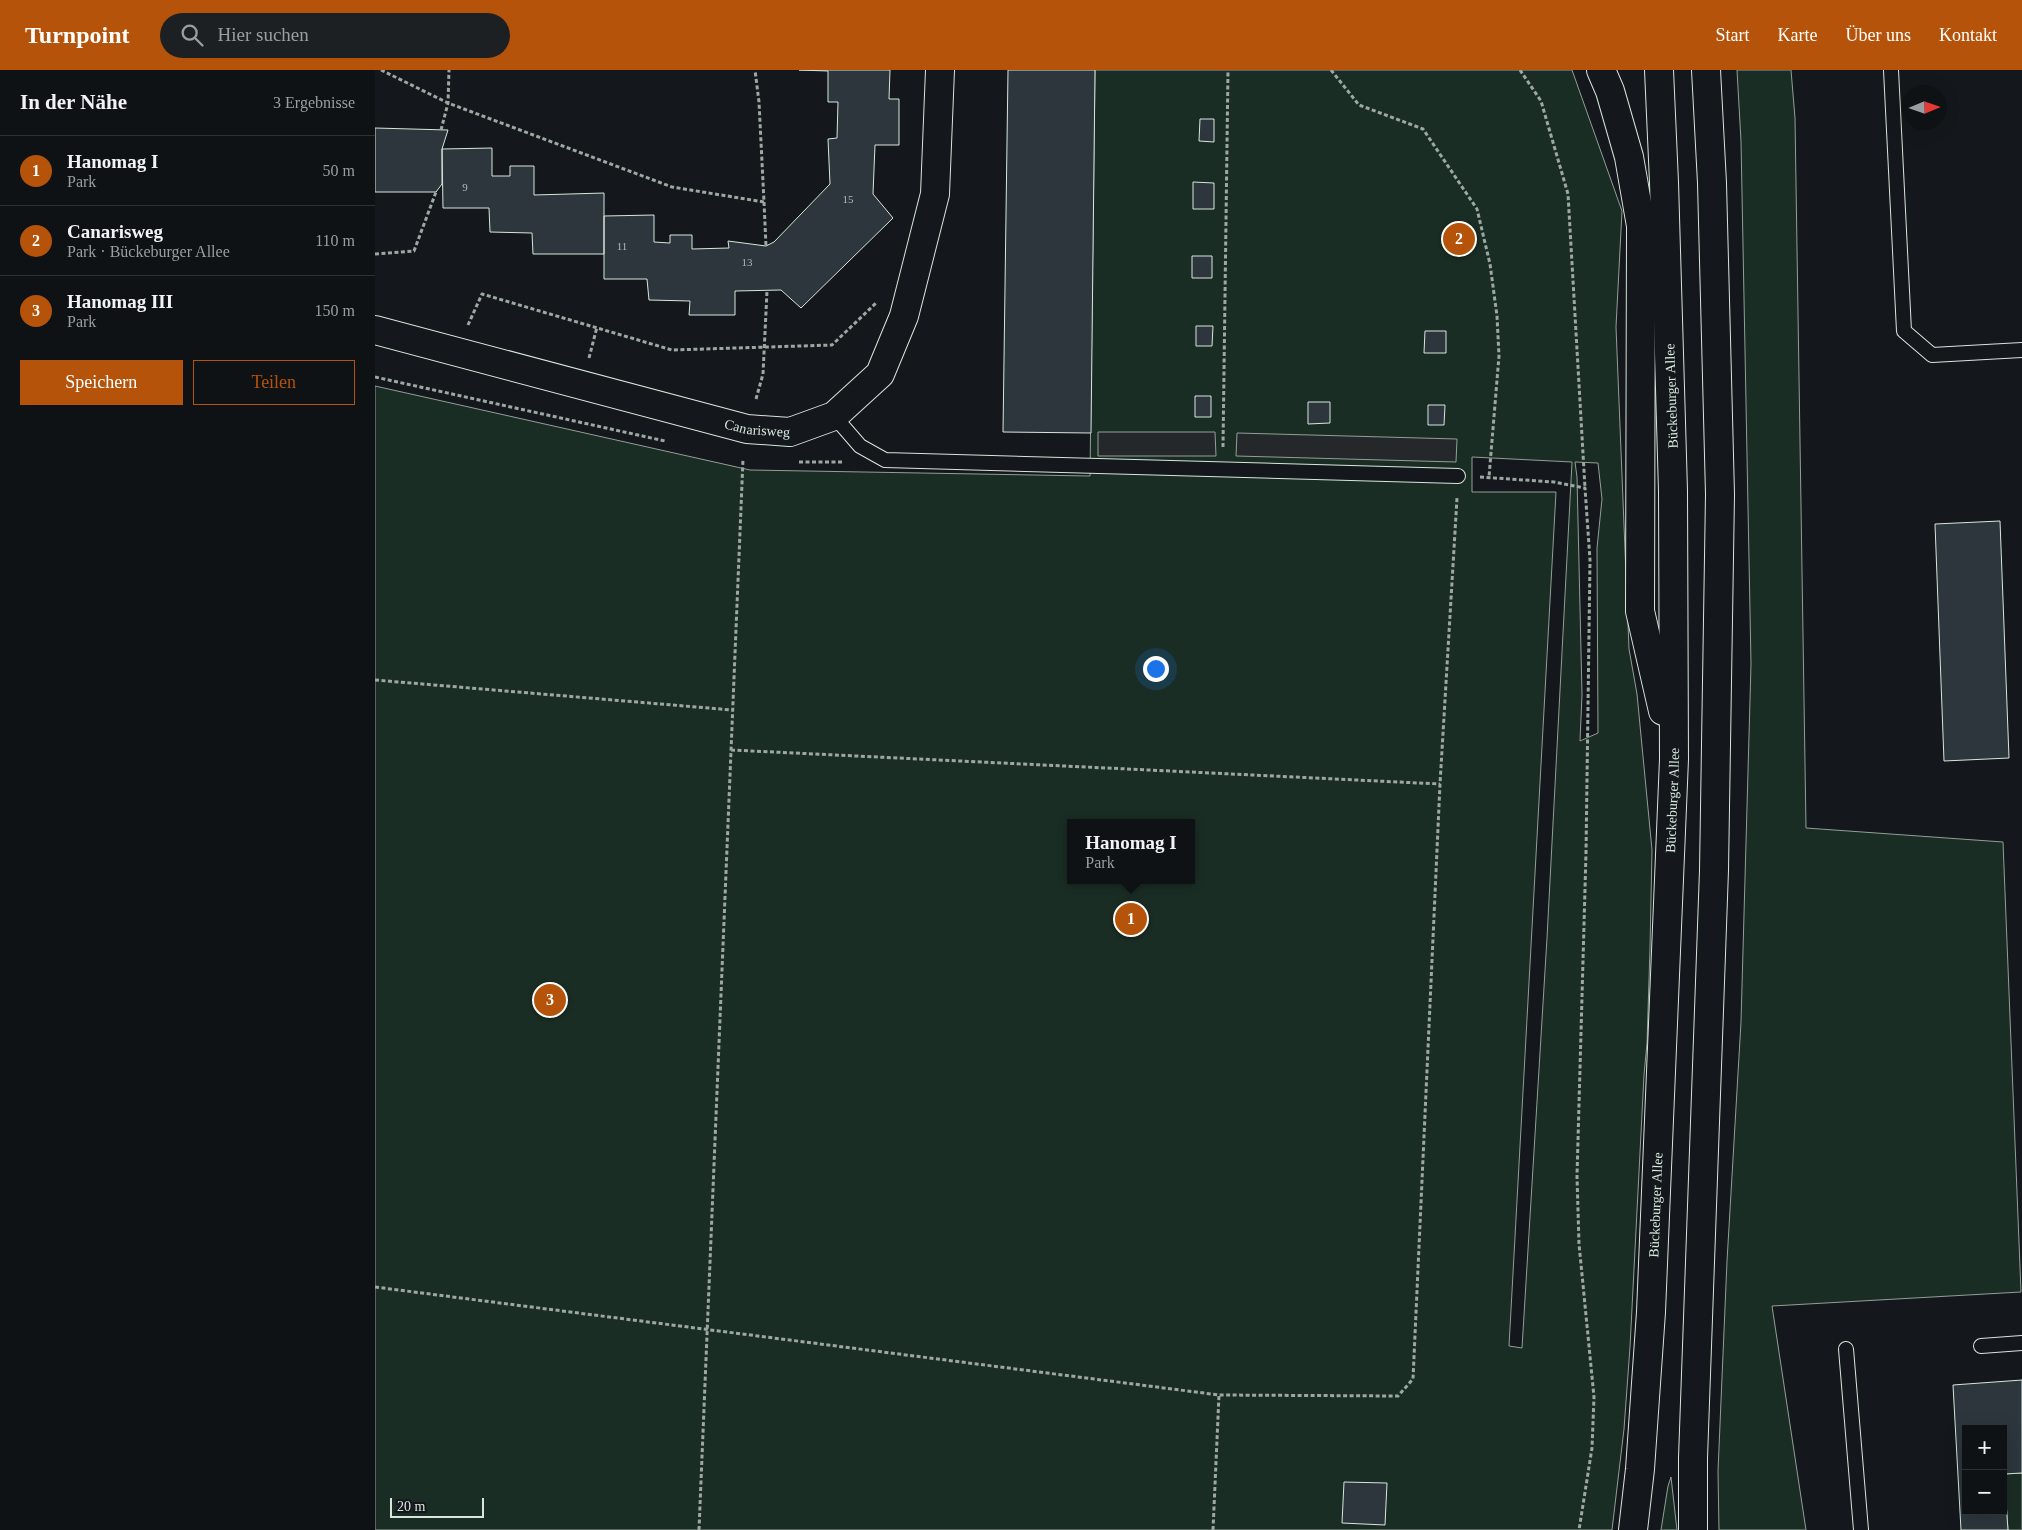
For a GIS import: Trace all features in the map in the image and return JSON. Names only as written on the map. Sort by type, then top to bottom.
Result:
[{"type":"main road","name":"Canarisweg","points":[[375,330],[747,429],[790,432],[834,416],[880,374],[904,316],[935,194],[940,70]]},
{"type":"main road","points":[[1601,70],[1610,91],[1629,157],[1641,226],[1640,611],[1674,759]]},
{"type":"main road","name":"Bückeburger Allee","points":[[1633,1530],[1640,1469],[1651,1312],[1674,759],[1673,491],[1659,70]]},
{"type":"main road","points":[[1693,1530],[1693,1458],[1715,870],[1720,494],[1712,183],[1706,70]]},
{"type":"lane","points":[[1891,70],[1904,331],[1932,355],[2022,350]]},
{"type":"lane","points":[[834,416],[860,446],[885,460],[1458,476]]},
{"type":"lane","points":[[1981,1346],[2022,1343]]},
{"type":"lane","points":[[1846,1349],[1861,1530]]},
{"type":"path","points":[[381,70],[448,103],[672,187],[764,202]]},
{"type":"path","points":[[441,130],[448,103],[449,70]]},
{"type":"path","points":[[755,70],[759,102],[766,246]]},
{"type":"path","points":[[1222,470],[1229,70]]},
{"type":"path","points":[[1331,70],[1359,105],[1423,129],[1477,209],[1490,264],[1497,316],[1499,356],[1489,477]]},
{"type":"path","points":[[1520,70],[1541,101],[1568,194],[1590,560],[1586,853],[1577,1176],[1582,1279],[1594,1397],[1592,1448],[1579,1530]]},
{"type":"path","points":[[375,254],[414,251],[436,192]]},
{"type":"path","points":[[699,1530],[743,458],[747,429],[763,374],[767,291]]},
{"type":"path","points":[[459,352],[465,331],[482,294],[672,350],[832,344],[881,298]]},
{"type":"path","points":[[375,1287],[1219,1395],[1398,1396],[1413,1378],[1439,784],[1458,476],[1554,482],[1585,488]]},
{"type":"path","points":[[375,680],[732,710]]},
{"type":"path","points":[[731,750],[1439,784]]},
{"type":"path","points":[[1213,1530],[1219,1395]]},
{"type":"green space","points":[[1095,70],[1572,70],[1622,211],[1616,327],[1629,649],[1637,694],[1652,850],[1647,1043],[1630,1347],[1624,1429],[1612,1530],[375,1530],[375,386],[750,470],[1090,476]],"holes":[[[1472,457],[1572,462],[1547,938],[1522,1348],[1509,1346],[1556,492],[1472,492]],[[1575,462],[1598,463],[1602,499],[1597,548],[1598,733],[1580,741],[1582,695],[1577,477]]]},
{"type":"green space","points":[[1737,70],[1791,70],[1795,118],[1806,828],[2003,842],[2021,1292],[1772,1306],[1806,1530],[1719,1530],[1718,1471],[1727,1261],[1741,1022],[1751,664],[1741,141]]},
{"type":"green space","points":[[2022,1473],[2022,1530],[2008,1530],[2007,1474]]},
{"type":"green space","points":[[1671,1477],[1677,1530],[1661,1530],[1668,1486]]},
{"type":"shaded area","points":[[1098,432],[1215,432],[1216,456],[1098,456]]},
{"type":"shaded area","points":[[1237,433],[1457,439],[1456,462],[1236,456]]},
{"type":"building","points":[[799,70],[890,70],[889,99],[899,99],[899,145],[875,145],[873,194],[893,218],[801,308],[781,290],[735,291],[735,315],[689,315],[690,301],[649,300],[647,279],[604,279],[604,216],[654,215],[654,242],[670,243],[670,235],[692,235],[692,249],[729,248],[728,241],[766,246],[774,242],[830,184],[828,139],[837,138],[838,102],[828,102],[828,71]]},
{"type":"building","points":[[1008,70],[1095,70],[1091,433],[1003,432]]},
{"type":"building","points":[[1200,119],[1214,119],[1214,142],[1199,141]]},
{"type":"building","points":[[375,128],[448,130],[442,149],[442,184],[436,192],[375,192]]},
{"type":"building","points":[[492,148],[492,176],[510,176],[510,166],[534,166],[534,195],[604,193],[604,254],[533,254],[532,233],[490,232],[489,208],[443,208],[442,149]]},
{"type":"building","points":[[1193,182],[1214,183],[1214,209],[1193,209]]},
{"type":"building","points":[[1192,256],[1212,256],[1212,278],[1192,278]]},
{"type":"building","points":[[1196,326],[1213,326],[1212,346],[1196,346]]},
{"type":"building","points":[[1425,331],[1446,331],[1446,353],[1424,353]]},
{"type":"building","points":[[1195,396],[1211,396],[1211,417],[1195,417]]},
{"type":"building","points":[[1308,402],[1330,402],[1330,423],[1308,424]]},
{"type":"building","points":[[1428,405],[1445,405],[1444,425],[1428,425]]},
{"type":"building","points":[[2000,521],[2009,758],[1944,761],[1935,524]]},
{"type":"building","points":[[2022,1380],[2022,1473],[2007,1474],[2007,1425],[1962,1425],[1962,1515],[2007,1515],[2008,1530],[1961,1530],[1953,1385]]},
{"type":"building","points":[[1344,1482],[1387,1483],[1385,1525],[1342,1523]]},
{"type":"place","name":"Canarisweg","points":[[1459,239]]},
{"type":"place","name":"Hanomag I","points":[[1131,919]]},
{"type":"place","name":"Hanomag III","points":[[550,1000]]}]
